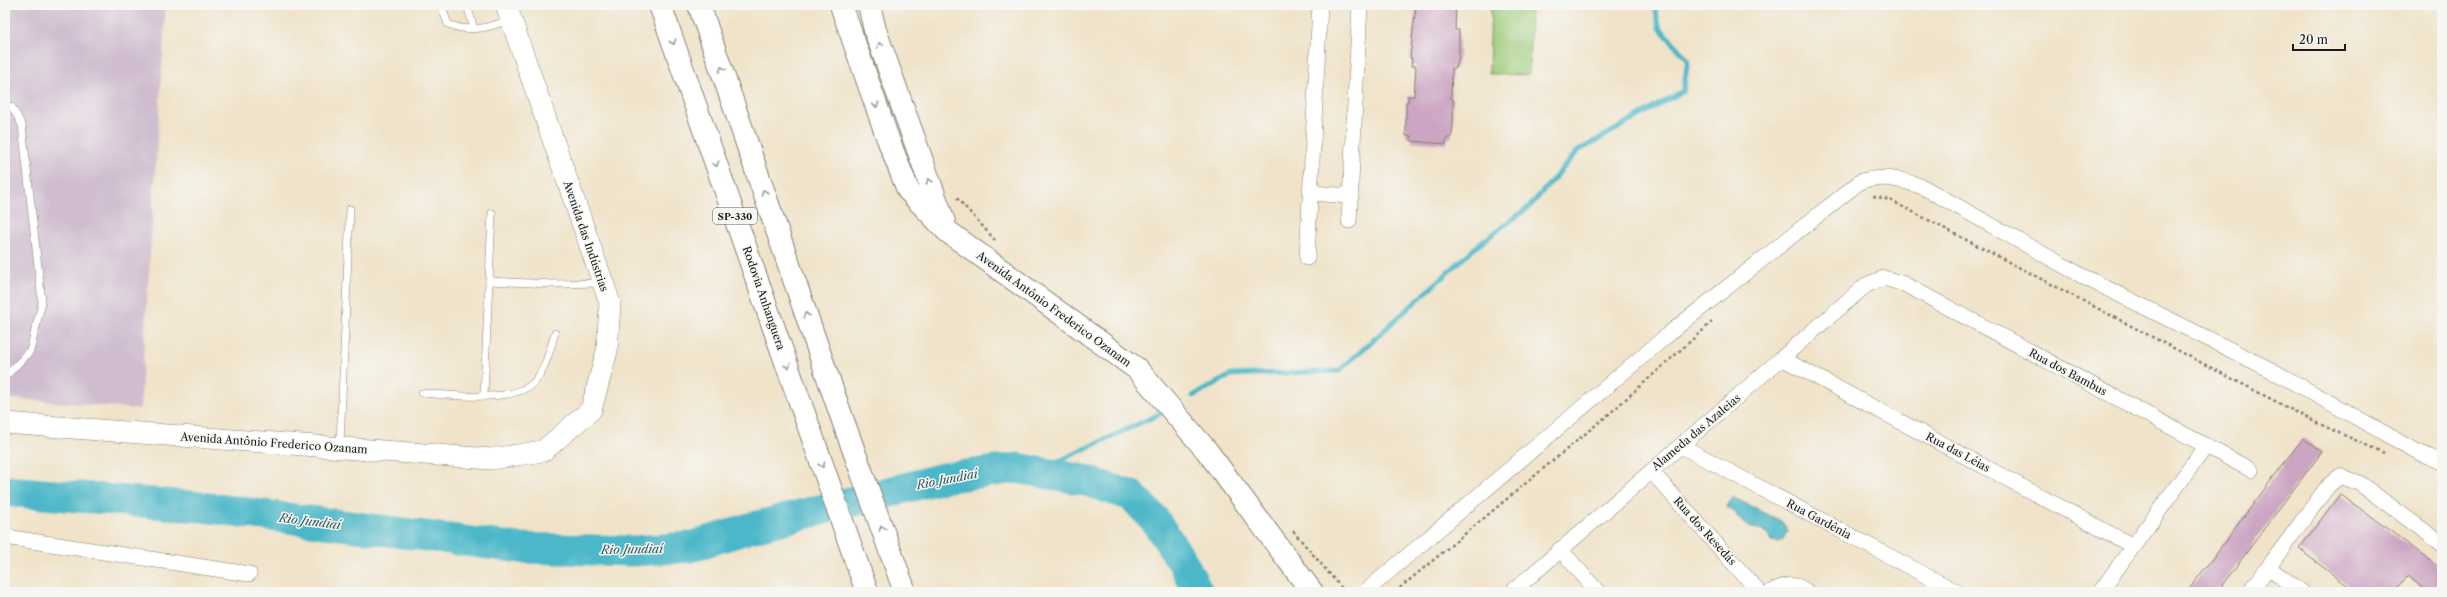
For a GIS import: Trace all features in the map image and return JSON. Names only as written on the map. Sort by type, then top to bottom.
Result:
[{"type":"main road","name":"Rodovia Anhanguera","points":[[660,5],[866,592]]},
{"type":"main road","name":"SP-330","points":[[699,5],[842,418],[905,592]]},
{"type":"main road","name":"Avenida Antônio Frederico Ozanam","points":[[842,5],[866,76],[908,190],[947,231],[1137,369],[1180,418],[1312,592]]},
{"type":"main road","points":[[869,5],[875,30],[947,231]]},
{"type":"main road","points":[[866,76],[876,81],[891,75]]},
{"type":"street","points":[[1307,258],[1320,5]]},
{"type":"street","points":[[1349,221],[1360,5]]},
{"type":"street","name":"Avenida das Indústrias","points":[[509,12],[610,303],[608,351],[591,410],[543,451]]},
{"type":"street","points":[[1365,592],[1671,332],[1861,181],[1880,177],[1903,180],[1923,187],[2084,277],[2274,372],[2418,452],[2442,462]]},
{"type":"street","points":[[1310,193],[1351,196]]},
{"type":"street","name":"Alameda das Azaleias","points":[[1512,592],[1866,285],[1884,278]]},
{"type":"street","name":"Rua dos Bambus","points":[[1884,278],[1904,284],[2251,470]]},
{"type":"street","name":"Rua das Léias","points":[[1782,359],[2133,546]]},
{"type":"street","name":"Avenida Antônio Frederico Ozanam","points":[[5,423],[491,459],[543,451]]},
{"type":"street","name":"Rua Gardênia","points":[[1681,446],[1957,592]]},
{"type":"street","points":[[2100,592],[2206,446]]},
{"type":"street","name":"Rua dos Resedás","points":[[1651,471],[1759,592]]},
{"type":"street","points":[[2250,592],[2328,486],[2340,476],[2359,483],[2442,544]]},
{"type":"street","points":[[5,537],[249,574]]},
{"type":"street","points":[[1560,549],[1598,592]]},
{"type":"street","points":[[2269,568],[2302,592]]},
{"type":"street","points":[[1771,592],[1787,585],[1796,586],[1807,592]]},
{"type":"lane","points":[[441,5],[448,24],[462,30],[490,28],[509,12]]},
{"type":"lane","points":[[467,5],[474,29]]},
{"type":"lane","points":[[5,106],[12,107],[22,125],[42,302],[30,351],[9,373],[5,373]]},
{"type":"lane","points":[[340,448],[350,209]]},
{"type":"lane","points":[[484,396],[492,213]]},
{"type":"lane","points":[[489,281],[553,284],[603,283]]},
{"type":"lane","points":[[422,394],[484,396],[527,389],[535,380],[546,361],[555,333]]},
{"type":"path","points":[[1867,195],[1890,200],[2317,423],[2385,454]]},
{"type":"path","points":[[1395,592],[1609,414],[1716,318]]},
{"type":"shaded area","points":[[5,5],[166,5],[140,409],[5,398]]},
{"type":"green space","points":[[1491,5],[1531,5],[1529,75],[1489,74]]},
{"type":"water","points":[[1732,497],[1781,521],[1788,530],[1784,539],[1778,542],[1771,541],[1766,532],[1763,530],[1750,527],[1743,523],[1733,511],[1727,507]]},
{"type":"building","points":[[1416,5],[1456,5],[1455,30],[1459,30],[1459,56],[1456,68],[1452,68],[1451,99],[1453,99],[1453,126],[1451,138],[1447,138],[1446,144],[1411,141],[1411,136],[1406,136],[1406,102],[1408,102],[1408,96],[1414,96],[1416,66],[1411,66],[1412,58],[1410,58]]},
{"type":"building","points":[[2303,438],[2322,452],[2217,592],[2187,592]]},
{"type":"building","points":[[2340,494],[2442,569],[2442,592],[2429,592],[2407,576],[2395,592],[2356,592],[2299,549]]},
{"type":"waterway","points":[[1193,396],[1231,375],[1339,371],[1477,246],[1529,207],[1578,151],[1683,91],[1688,60],[1660,28],[1654,5]]},
{"type":"waterway","points":[[1017,468],[1059,461],[1166,411]]},
{"type":"waterway","name":"Rio Jundiaí","points":[[5,491],[202,507],[519,548],[634,551],[690,547],[750,528],[943,478],[1017,468],[1084,480],[1132,496],[1154,519],[1182,561],[1198,592]]}]
